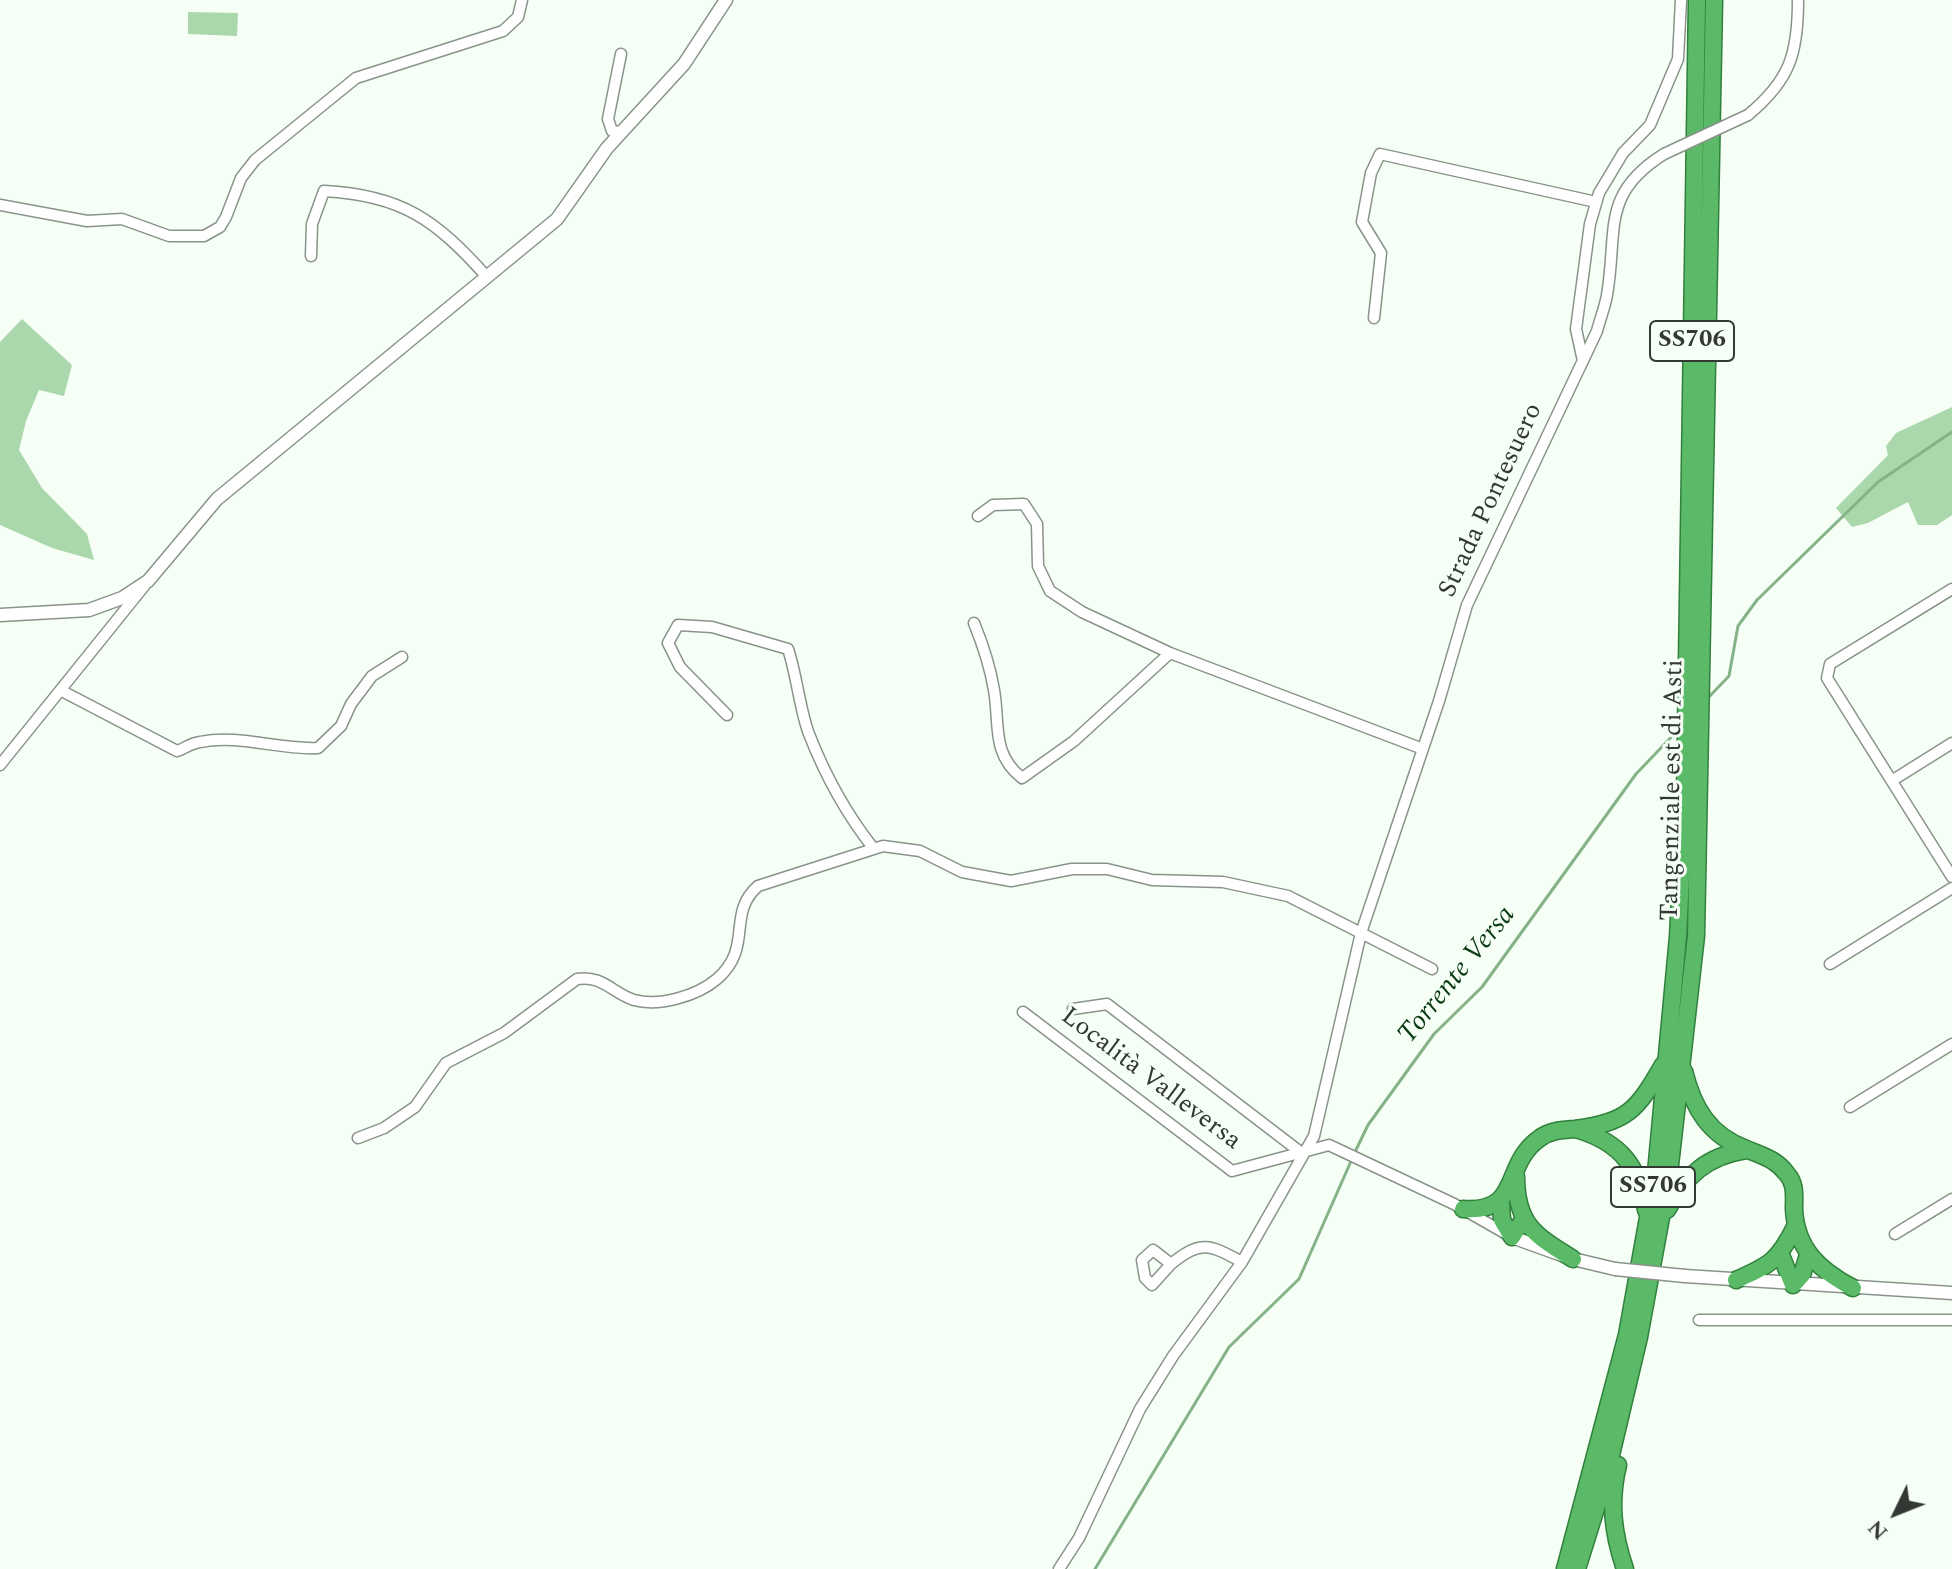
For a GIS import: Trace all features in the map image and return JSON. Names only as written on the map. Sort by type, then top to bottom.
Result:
[{"type":"highway","name":"Tangenziale est di Asti","points":[[1577,1569],[1606,1476],[1639,1337],[1674,1060],[1696,936],[1697,0]]},
{"type":"highway","name":"Tangenziale est di Asti","points":[[1674,1060],[1685,797],[1694,676],[1714,0]]},
{"type":"highway","points":[[1523,1220],[1512,1237],[1502,1220],[1501,1202],[1524,1152],[1540,1138],[1616,1121],[1632,1112],[1674,1060],[1696,1109],[1710,1127],[1748,1150],[1773,1160],[1791,1179],[1795,1227],[1808,1255],[1824,1271],[1853,1288]]},
{"type":"highway","points":[[1574,1129],[1604,1138],[1620,1151],[1654,1221]]},
{"type":"highway","points":[[1654,1221],[1685,1180],[1702,1164],[1726,1153],[1748,1150]]},
{"type":"highway","points":[[1516,1170],[1516,1198],[1523,1220],[1540,1239],[1573,1259]]},
{"type":"highway","points":[[1463,1209],[1485,1210],[1501,1202]]},
{"type":"highway","name":"Tangenziale est di Asti","points":[[1565,1569],[1624,1351],[1654,1221]]},
{"type":"highway","points":[[1736,1280],[1768,1266],[1781,1255],[1795,1227]]},
{"type":"highway","points":[[1781,1255],[1793,1285],[1802,1275],[1808,1255]]},
{"type":"highway","points":[[1625,1569],[1616,1542],[1612,1509],[1616,1473],[1636,1387],[1639,1337]]},
{"type":"street","points":[[0,205],[87,221],[122,219],[169,236],[204,236],[220,227],[241,178],[255,160],[356,78],[503,31],[518,17],[522,0]]},
{"type":"street","points":[[0,765],[217,499],[557,219],[622,132],[684,64],[726,0]]},
{"type":"street","points":[[1583,363],[1576,329],[1590,224],[1596,202],[1623,153],[1650,125],[1678,59],[1681,0]]},
{"type":"street","name":"Strada Pontesuero","points":[[1059,1569],[1079,1538],[1140,1409],[1173,1356],[1242,1262],[1304,1150],[1361,933],[1480,569],[1583,363],[1607,297],[1611,225],[1616,205],[1627,184],[1664,154],[1748,115],[1772,94],[1796,50],[1798,0]]},
{"type":"street","points":[[621,54],[608,119],[612,131],[622,132]]},
{"type":"street","points":[[1374,318],[1381,253],[1362,222],[1371,173],[1380,154],[1596,202]]},
{"type":"street","points":[[311,256],[312,224],[324,191],[366,193],[423,217],[450,235],[487,277]]},
{"type":"street","points":[[978,516],[993,505],[1024,504],[1037,524],[1038,566],[1050,591],[1082,612],[1170,653],[1423,749]]},
{"type":"street","points":[[0,615],[89,610],[132,593],[154,575]]},
{"type":"street","points":[[1952,589],[1830,664],[1827,678],[1952,877]]},
{"type":"street","points":[[974,623],[988,658],[993,683],[998,744],[1009,768],[1022,778],[1074,741],[1170,653]]},
{"type":"street","points":[[727,715],[680,667],[668,643],[678,625],[712,627],[788,649],[799,684],[808,733],[851,821],[874,849]]},
{"type":"street","points":[[62,691],[177,751],[200,742],[249,740],[287,750],[318,748],[341,726],[351,704],[372,676],[402,657]]},
{"type":"street","points":[[1893,780],[1952,743]]},
{"type":"street","points":[[358,1138],[384,1128],[415,1107],[446,1063],[504,1033],[577,979],[592,977],[631,999],[657,1003],[692,993],[716,980],[731,962],[741,941],[739,923],[745,899],[758,886],[883,846],[920,851],[962,872],[1011,881],[1072,869],[1107,869],[1152,880],[1223,882],[1288,896],[1432,969]]},
{"type":"street","points":[[1830,964],[1952,888]]},
{"type":"street","name":"Località Valleversa","points":[[1073,1009],[1107,1004],[1304,1150]]},
{"type":"street","name":"Località Valleversa","points":[[1023,1012],[1232,1171],[1304,1150]]},
{"type":"street","points":[[1850,1107],[1952,1044]]},
{"type":"street","points":[[1304,1150],[1329,1145],[1463,1209],[1512,1237],[1573,1259],[1615,1269],[1793,1285],[1952,1293]]},
{"type":"street","points":[[1895,1234],[1952,1199]]},
{"type":"street","points":[[1171,1264],[1191,1248],[1213,1246],[1242,1262]]},
{"type":"street","points":[[1699,1320],[1952,1320]]},
{"type":"green space","points":[[188,12],[238,13],[237,36],[188,34]]},
{"type":"green space","points":[[22,319],[72,365],[64,396],[39,390],[26,421],[19,450],[42,488],[87,534],[94,560],[52,548],[0,525],[0,342]]},
{"type":"green space","points":[[1952,407],[1952,515],[1937,525],[1918,525],[1908,502],[1868,523],[1852,527],[1836,508],[1888,455],[1886,446],[1896,433]]},
{"type":"waterway","name":"Torrente Versa","points":[[1707,699],[1729,676],[1738,626],[1757,600],[1878,482],[1952,432]]},
{"type":"waterway","name":"Torrente Versa","points":[[1355,1152],[1368,1125],[1434,1034],[1482,987],[1636,774],[1680,728]]},
{"type":"waterway","name":"Torrente Versa","points":[[1095,1569],[1229,1347],[1299,1279],[1352,1159]]}]
